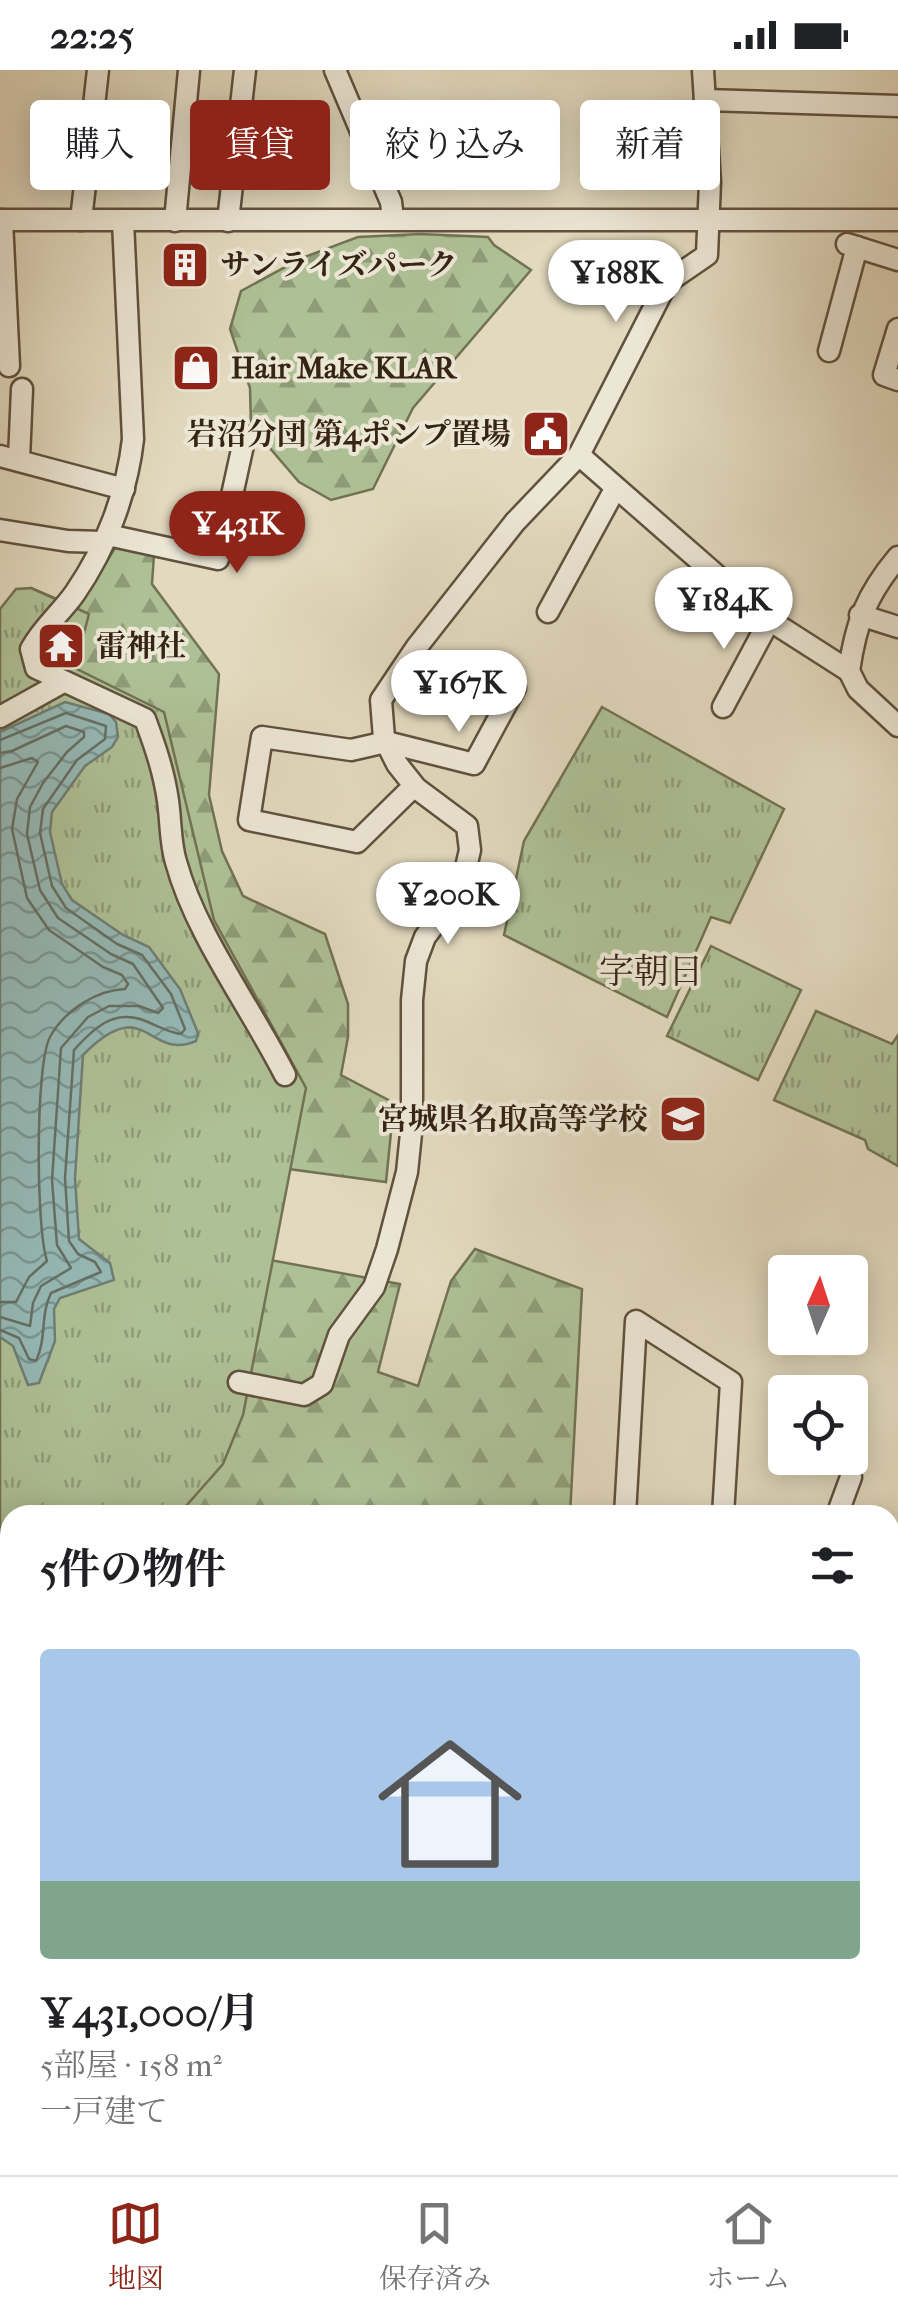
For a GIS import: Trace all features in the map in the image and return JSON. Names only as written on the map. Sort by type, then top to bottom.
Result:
[{"type":"street","points":[[81,220],[98,70]]},
{"type":"street","points":[[175,221],[189,70]]},
{"type":"street","points":[[228,221],[245,70]]},
{"type":"street","points":[[336,70],[391,202],[392,220]]},
{"type":"street","points":[[704,70],[706,100]]},
{"type":"street","points":[[720,100],[898,106]]},
{"type":"street","points":[[239,1382],[304,1395],[322,1384],[339,1335],[374,1287],[408,1172],[416,962],[424,937],[461,889],[470,850],[467,826],[414,786],[396,764],[386,742],[381,700],[416,648],[514,522],[579,455],[662,292],[672,279],[707,255],[709,190]]},
{"type":"street","points":[[9,366],[1,220],[898,220]]},
{"type":"street","points":[[123,220],[133,439],[124,489],[106,539],[74,594],[40,632],[32,648],[36,668],[146,718],[168,799],[174,859],[194,914],[248,1004],[285,1076]]},
{"type":"street","points":[[828,351],[852,246],[898,260]]},
{"type":"street","points":[[898,329],[884,375],[898,380]]},
{"type":"street","points":[[22,389],[9,458],[124,489]]},
{"type":"street","points":[[0,530],[68,541],[106,539],[218,559],[244,436]]},
{"type":"street","points":[[579,455],[769,620],[849,670],[858,689],[898,726]]},
{"type":"street","points":[[548,612],[616,489]]},
{"type":"street","points":[[849,670],[860,615],[876,584],[898,556]]},
{"type":"street","points":[[860,615],[898,627]]},
{"type":"street","points":[[723,707],[769,620]]},
{"type":"street","points":[[0,717],[64,682]]},
{"type":"street","points":[[414,786],[357,842],[249,820],[262,737],[350,750],[386,742],[474,764],[516,688]]},
{"type":"street","points":[[626,1505],[636,1321],[731,1382],[724,1505]]},
{"type":"street","points":[[840,1505],[850,1477]]},
{"type":"green space","points":[[358,237],[488,237],[531,270],[413,408],[373,489],[331,500],[299,482],[251,426],[250,388],[230,329],[241,291],[302,258]]},
{"type":"green space","points":[[115,548],[154,555],[152,584],[219,674],[209,795],[222,851],[243,896],[325,934],[348,1004],[348,1037],[341,1075],[394,1103],[386,1182],[289,1169],[4,640],[31,588],[78,608]]},
{"type":"green space","points":[[31,588],[89,614],[75,668],[164,712],[214,920],[306,1088],[243,1415],[223,1464],[187,1505],[0,1505],[0,609],[16,589]]},
{"type":"green space","points":[[602,707],[784,809],[730,923],[711,917],[667,1017],[504,935],[524,841]]},
{"type":"green space","points":[[711,946],[801,990],[758,1080],[667,1036]]},
{"type":"green space","points":[[816,1011],[892,1044],[898,1035],[898,1166],[868,1149],[865,1140],[774,1100]]},
{"type":"green space","points":[[475,1249],[582,1289],[571,1505],[0,1505],[0,1457],[265,1259],[400,1284],[378,1372],[418,1386],[451,1281]]},
{"type":"water","points":[[65,702],[109,714],[116,722],[118,737],[112,747],[85,766],[52,812],[50,832],[62,884],[72,900],[123,935],[149,947],[180,989],[198,1033],[196,1041],[180,1045],[134,1028],[120,1029],[83,1055],[75,1178],[79,1239],[110,1263],[114,1280],[60,1298],[54,1309],[55,1341],[39,1383],[28,1385],[13,1346],[0,1337],[0,732]]},
{"type":"place","name":"サンライズパーク","points":[[185,265]]},
{"type":"place","name":"Hair Make KLAR","points":[[196,368]]},
{"type":"place","name":"岩沼分団 第4ポンプ置場","points":[[546,434]]},
{"type":"place","name":"雷神社","points":[[61,646]]},
{"type":"place","name":"宮城県名取高等学校","points":[[683,1119]]},
{"type":"district","name":"字朝日","points":[[651,971]]}]
